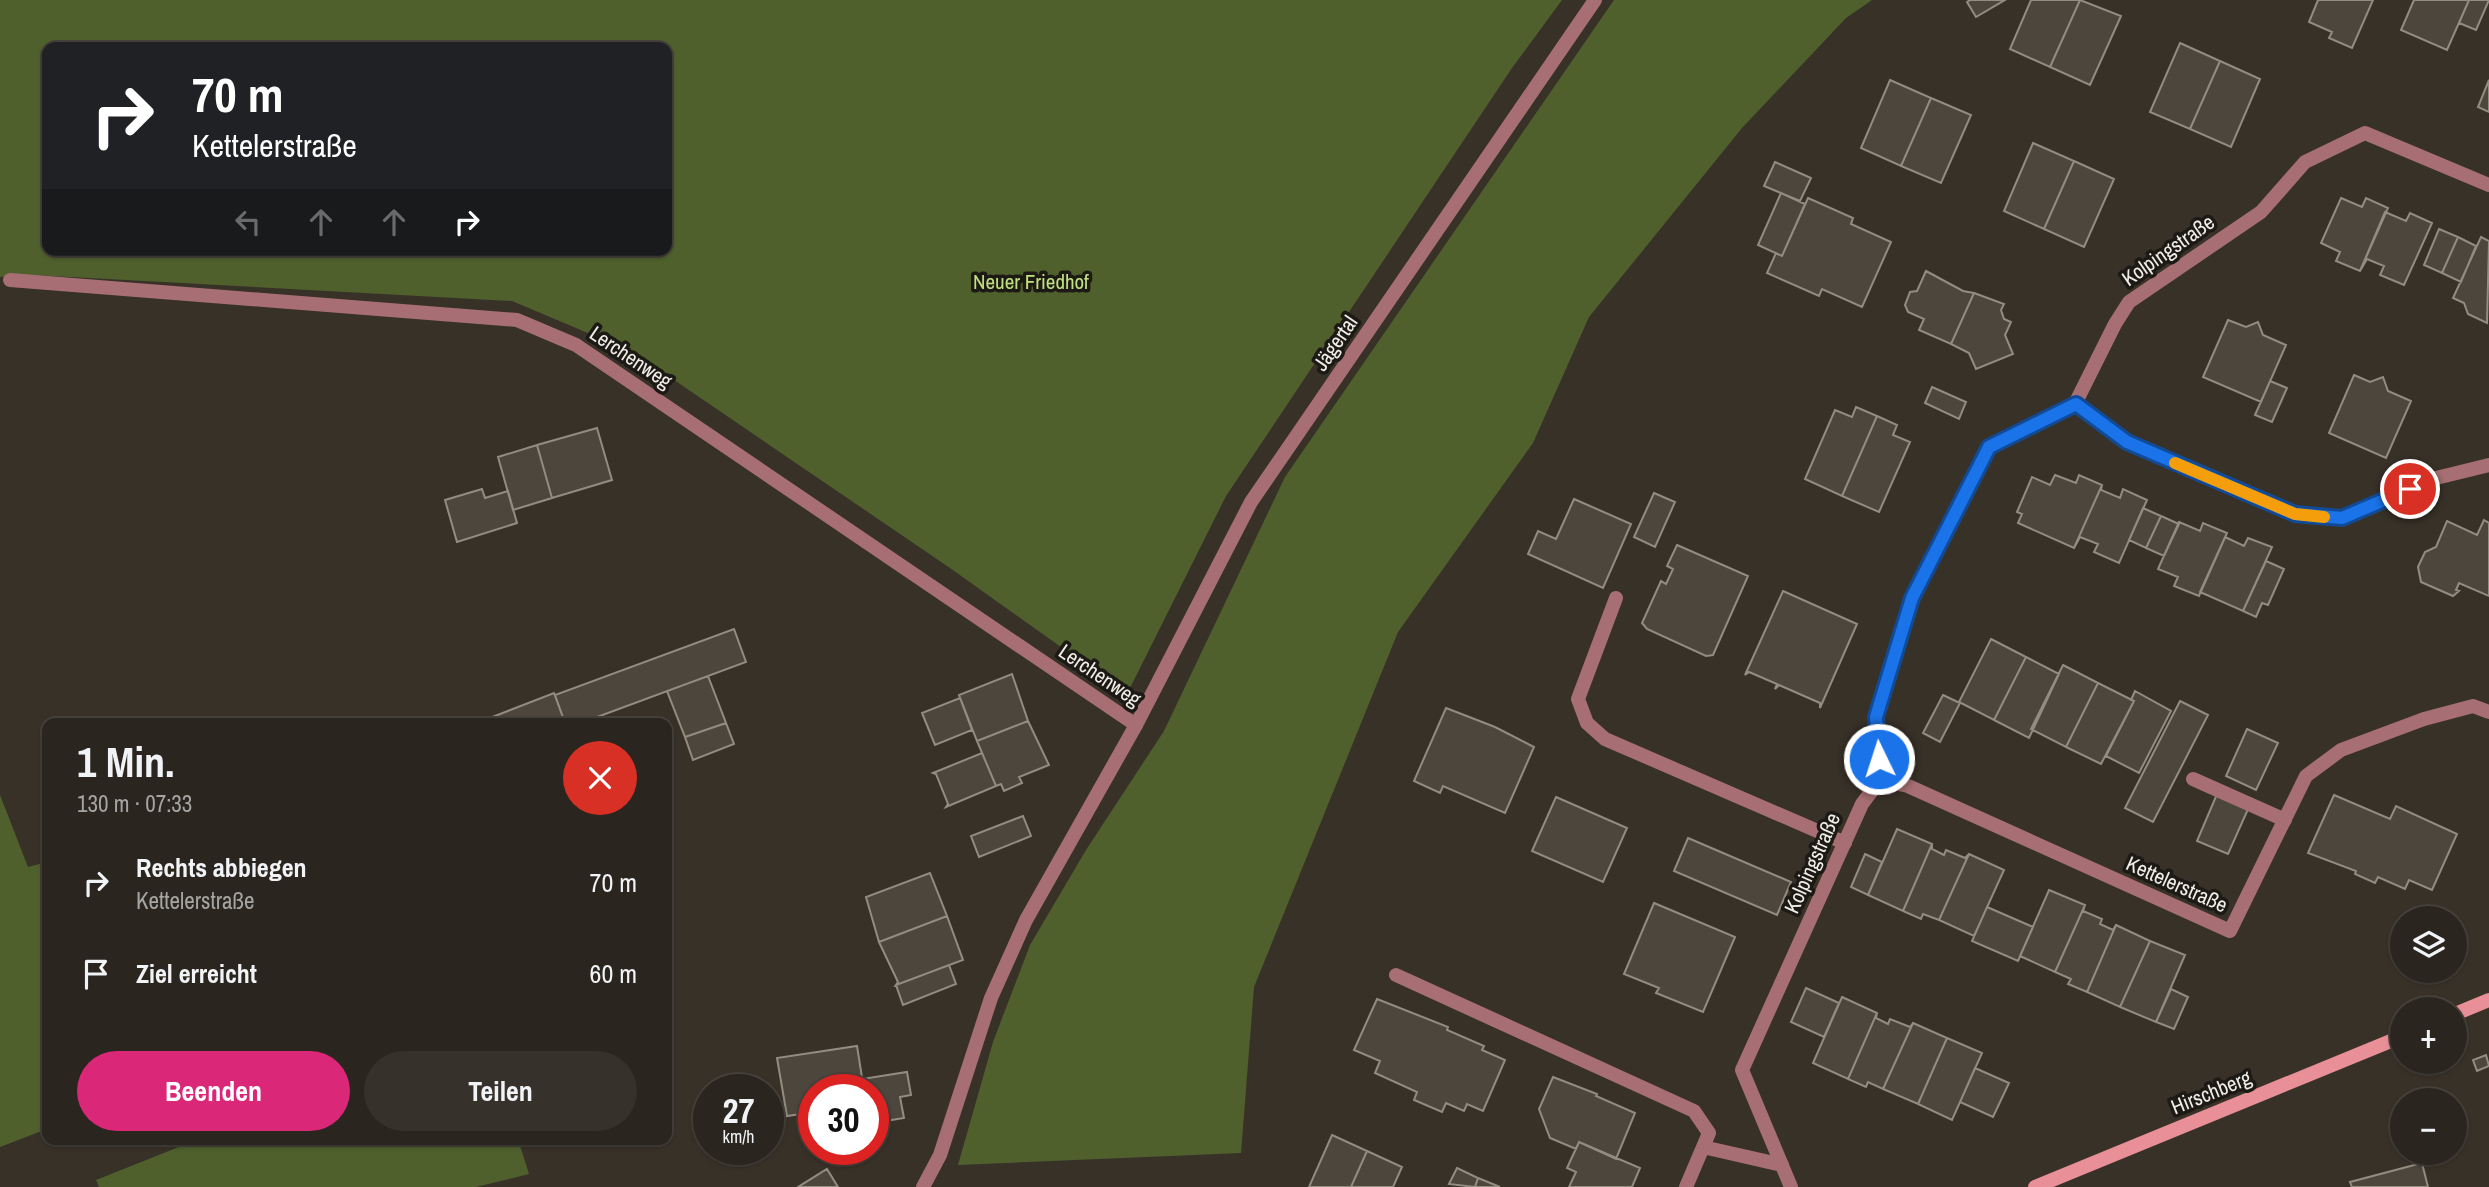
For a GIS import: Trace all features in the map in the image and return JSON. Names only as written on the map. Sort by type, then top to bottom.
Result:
[{"type":"street","name":"Jägertal","points":[[923,1187],[940,1154],[991,998],[1026,920],[1136,725],[1251,502],[1595,0]]},
{"type":"street","name":"Kolpingstraße","points":[[2076,404],[2129,302],[2261,212],[2305,162],[2348,139],[2365,133],[2489,185]]},
{"type":"street","name":"Lerchenweg","points":[[10,280],[517,320],[576,345],[1136,725]]},
{"type":"street","points":[[1880,780],[1876,717],[1912,598],[1989,447],[2076,404],[2127,442],[2295,514],[2342,518],[2432,479],[2489,465]]},
{"type":"street","points":[[1616,598],[1578,699],[1587,723],[1605,739],[1845,843]]},
{"type":"street","name":"Kettelerstraße","points":[[1880,780],[1908,786],[2230,931],[2306,776],[2341,750],[2424,719],[2473,706],[2489,712]]},
{"type":"street","points":[[2193,779],[2285,820]]},
{"type":"street","name":"Kolpingstraße","points":[[1791,1187],[1742,1070],[1862,804],[1880,780]]},
{"type":"street","points":[[1396,975],[1693,1111],[1709,1133],[1686,1187]]},
{"type":"street","points":[[2467,1009],[2489,1000]]},
{"type":"street","name":"Hirschberg","points":[[2035,1187],[2390,1040]]},
{"type":"street","points":[[1703,1147],[1782,1165]]},
{"type":"green space","name":"Neuer Friedhof","points":[[0,0],[1562,0],[1512,68],[1226,496],[1127,694],[950,568],[633,352],[512,301],[33,275],[0,277]]},
{"type":"green space","points":[[1614,0],[1872,0],[1846,18],[1742,128],[1589,317],[1533,443],[1398,632],[1254,987],[1241,1153],[958,1165],[993,1042],[1030,945],[1086,850],[1164,731],[1285,477]]},
{"type":"green space","points":[[0,795],[28,867],[42,863],[42,1131],[0,1147]]},
{"type":"green space","points":[[184,1145],[520,1145],[529,1174],[476,1187],[99,1187],[96,1180]]},
{"type":"building","points":[[2005,0],[1976,17],[1967,2]]},
{"type":"building","points":[[2031,0],[2080,0],[2050,67],[2010,49]]},
{"type":"building","points":[[2080,0],[2121,16],[2090,85],[2050,67]]},
{"type":"building","points":[[2318,0],[2373,0],[2352,48],[2329,38],[2332,32],[2309,22]]},
{"type":"building","points":[[2414,0],[2469,0],[2447,50],[2401,30]]},
{"type":"building","points":[[2469,0],[2489,0],[2476,30],[2459,23]]},
{"type":"building","points":[[2180,43],[2220,61],[2190,129],[2150,112]]},
{"type":"building","points":[[2220,61],[2260,79],[2231,147],[2190,129]]},
{"type":"building","points":[[1890,80],[1931,98],[1901,166],[1861,148]]},
{"type":"building","points":[[2489,80],[2489,112],[2478,107]]},
{"type":"building","points":[[1931,98],[1971,115],[1941,183],[1901,166]]},
{"type":"building","points":[[2033,143],[2074,161],[2044,229],[2004,211]]},
{"type":"building","points":[[2074,161],[2114,179],[2084,247],[2044,229]]},
{"type":"building","points":[[1775,162],[1811,178],[1800,201],[1764,186]]},
{"type":"building","points":[[1781,193],[1805,204],[1782,256],[1758,245]]},
{"type":"building","points":[[1808,198],[1853,218],[1851,224],[1891,242],[1862,307],[1822,289],[1819,296],[1767,273],[1776,253],[1782,256]]},
{"type":"building","points":[[2341,198],[2362,207],[2366,198],[2388,208],[2360,271],[2336,261],[2340,252],[2321,243]]},
{"type":"building","points":[[2385,212],[2406,221],[2410,213],[2432,223],[2404,285],[2380,275],[2384,266],[2367,259],[2360,271]]},
{"type":"building","points":[[2439,229],[2458,237],[2442,273],[2424,265]]},
{"type":"building","points":[[2458,237],[2476,246],[2461,282],[2442,273]]},
{"type":"building","points":[[2481,237],[2489,241],[2487,323],[2468,314],[2464,303],[2453,298]]},
{"type":"building","points":[[1926,271],[1963,291],[1974,293],[1951,344],[1919,330],[1924,319],[1908,312],[1905,305],[1910,292],[1917,291]]},
{"type":"building","points":[[1974,293],[2004,304],[2001,310],[2004,319],[2011,322],[2005,335],[2013,354],[1976,369],[1969,353],[1951,344]]},
{"type":"building","points":[[2228,320],[2246,327],[2258,322],[2263,335],[2286,345],[2261,402],[2203,377]]},
{"type":"building","points":[[2354,375],[2370,382],[2383,377],[2388,391],[2411,401],[2386,458],[2329,433]]},
{"type":"building","points":[[2270,381],[2287,388],[2272,422],[2255,415]]},
{"type":"building","points":[[1932,387],[1966,402],[1959,419],[1925,403]]},
{"type":"building","points":[[1856,407],[1877,416],[1842,496],[1805,479],[1835,410],[1852,417]]},
{"type":"building","points":[[1877,416],[1897,425],[1893,435],[1910,442],[1879,512],[1842,496]]},
{"type":"building","points":[[597,428],[612,480],[552,498],[537,445]]},
{"type":"building","points":[[537,445],[552,498],[513,510],[498,457]]},
{"type":"building","points":[[2055,475],[2076,483],[2079,475],[2102,485],[2074,548],[2018,523],[2022,514],[2017,512],[2032,477],[2050,485]]},
{"type":"building","points":[[2102,485],[2101,490],[2120,498],[2123,489],[2147,500],[2119,563],[2094,552],[2098,544],[2080,537],[2074,548]]},
{"type":"building","points":[[482,489],[485,498],[508,491],[517,523],[457,542],[445,500]]},
{"type":"building","points":[[1654,493],[1675,502],[1655,547],[1634,537]]},
{"type":"building","points":[[1574,499],[1631,524],[1603,588],[1528,554],[1538,531],[1556,539]]},
{"type":"building","points":[[2143,508],[2161,516],[2146,548],[2129,540]]},
{"type":"building","points":[[2161,516],[2179,524],[2164,556],[2146,548]]},
{"type":"building","points":[[2484,520],[2489,523],[2489,596],[2459,583],[2456,590],[2459,591],[2453,596],[2421,582],[2418,567],[2425,552],[2436,547],[2447,521],[2477,535]]},
{"type":"building","points":[[2179,522],[2200,531],[2203,523],[2227,533],[2199,596],[2174,586],[2178,577],[2158,569]]},
{"type":"building","points":[[2225,537],[2244,546],[2248,538],[2272,547],[2243,611],[2200,592]]},
{"type":"building","points":[[1677,545],[1748,576],[1713,655],[1706,656],[1647,629],[1642,623],[1661,581],[1666,584],[1673,569],[1667,566]]},
{"type":"building","points":[[2266,561],[2284,569],[2268,605],[2262,603],[2256,617],[2243,611]]},
{"type":"building","points":[[1783,591],[1857,624],[1820,708],[1820,703],[1779,685],[1775,689],[1777,684],[1749,672],[1745,675]]},
{"type":"building","points":[[734,629],[746,662],[595,718],[563,718],[555,695]]},
{"type":"building","points":[[1991,639],[2026,657],[1994,720],[1959,702]]},
{"type":"building","points":[[2026,657],[2059,674],[2029,738],[1994,720]]},
{"type":"building","points":[[2063,665],[2098,683],[2066,747],[2031,729]]},
{"type":"building","points":[[1012,674],[1028,721],[977,741],[959,695]]},
{"type":"building","points":[[708,676],[726,723],[685,737],[667,691]]},
{"type":"building","points":[[2098,683],[2134,701],[2101,764],[2066,747]]},
{"type":"building","points":[[2135,691],[2171,711],[2139,773],[2106,756],[2134,701],[2131,700]]},
{"type":"building","points":[[554,693],[563,718],[490,718]]},
{"type":"building","points":[[1943,695],[1960,703],[1940,742],[1923,733]]},
{"type":"building","points":[[960,698],[972,730],[935,745],[922,713]]},
{"type":"building","points":[[2180,701],[2208,715],[2153,822],[2125,808]]},
{"type":"building","points":[[1446,708],[1495,727],[1534,747],[1505,813],[1443,786],[1440,793],[1414,781]]},
{"type":"building","points":[[1028,721],[1049,765],[1019,777],[1022,783],[1004,791],[1001,784],[996,786],[977,741]]},
{"type":"building","points":[[726,723],[734,744],[693,760],[685,737]]},
{"type":"building","points":[[2247,729],[2278,743],[2256,790],[2226,776]]},
{"type":"building","points":[[982,753],[996,786],[946,807],[948,804],[936,774],[933,773]]},
{"type":"building","points":[[2217,794],[2249,807],[2228,854],[2197,841]]},
{"type":"building","points":[[2334,795],[2390,819],[2396,806],[2457,834],[2432,890],[2409,880],[2405,889],[2378,877],[2375,883],[2355,874],[2356,871],[2308,853]]},
{"type":"building","points":[[1556,797],[1627,828],[1603,882],[1532,851]]},
{"type":"building","points":[[1023,816],[1031,836],[979,857],[971,836]]},
{"type":"building","points":[[1897,829],[1932,844],[1903,911],[1868,895]]},
{"type":"building","points":[[1688,838],[1791,882],[1777,915],[1674,871]]},
{"type":"building","points":[[1932,844],[1932,849],[1944,855],[1946,850],[1965,858],[1969,854],[1939,920],[1923,914],[1921,919],[1903,911]]},
{"type":"building","points":[[1865,854],[1882,862],[1868,895],[1851,887]]},
{"type":"building","points":[[1969,854],[2004,870],[1974,936],[1939,920]]},
{"type":"building","points":[[930,873],[947,916],[879,942],[866,897]]},
{"type":"building","points":[[2049,890],[2085,905],[2055,972],[2020,956]]},
{"type":"building","points":[[1654,903],[1735,937],[1703,1012],[1656,993],[1659,988],[1624,974]]},
{"type":"building","points":[[2085,905],[2083,911],[2102,919],[2100,924],[2113,930],[2116,925],[2087,992],[2068,984],[2071,979],[2055,972]]},
{"type":"building","points":[[1987,907],[2033,927],[2018,961],[1972,941]]},
{"type":"building","points":[[947,916],[963,960],[896,985],[898,982],[879,942]]},
{"type":"building","points":[[2116,925],[2150,941],[2120,1007],[2087,992]]},
{"type":"building","points":[[2150,941],[2185,955],[2156,1022],[2120,1007]]},
{"type":"building","points":[[949,965],[956,984],[903,1005],[896,985]]},
{"type":"building","points":[[1806,988],[1839,1003],[1824,1037],[1791,1022]]},
{"type":"building","points":[[2171,989],[2188,997],[2174,1029],[2156,1022]]},
{"type":"building","points":[[1842,997],[1877,1013],[1848,1079],[1813,1063]]},
{"type":"building","points":[[1377,999],[1448,1027],[1447,1030],[1484,1046],[1482,1050],[1505,1060],[1483,1111],[1467,1104],[1464,1111],[1446,1103],[1442,1112],[1414,1100],[1417,1092],[1375,1073],[1380,1061],[1354,1050]]},
{"type":"building","points":[[1877,1013],[1876,1018],[1888,1024],[1890,1019],[1910,1027],[1913,1023],[1883,1089],[1868,1082],[1866,1087],[1848,1079]]},
{"type":"building","points":[[1913,1023],[1947,1038],[1918,1104],[1883,1089]]},
{"type":"building","points":[[1947,1038],[1982,1053],[1952,1120],[1918,1104]]},
{"type":"building","points":[[857,1046],[861,1074],[798,1074],[798,1114],[787,1116],[784,1074],[780,1074],[777,1058]]},
{"type":"building","points":[[2486,1055],[2489,1066],[2477,1071],[2473,1060]]},
{"type":"building","points":[[1975,1068],[2009,1083],[1993,1117],[1960,1102]]},
{"type":"building","points":[[907,1072],[911,1095],[900,1097],[904,1118],[889,1120],[889,1075]]},
{"type":"building","points":[[1553,1077],[1597,1094],[1596,1096],[1635,1113],[1616,1159],[1579,1142],[1576,1149],[1550,1138],[1539,1109]]},
{"type":"building","points":[[1332,1135],[1367,1151],[1351,1187],[1309,1187]]},
{"type":"building","points":[[1579,1142],[1640,1168],[1632,1187],[1569,1187],[1576,1172],[1567,1168]]},
{"type":"building","points":[[1367,1151],[1402,1167],[1393,1187],[1351,1187]]},
{"type":"building","points":[[2422,1165],[2428,1187],[2352,1187],[2350,1182]]},
{"type":"building","points":[[1457,1168],[1478,1178],[1475,1187],[1449,1184]]},
{"type":"building","points":[[827,1169],[838,1187],[798,1187]]},
{"type":"building","points":[[1478,1178],[1500,1187],[1475,1187]]},
{"type":"slow traffic","points":[[2175,463],[2295,514],[2324,517]]},
{"type":"route","points":[[1879,759],[1876,717],[1912,598],[1989,447],[2076,404],[2127,442],[2295,514],[2342,518],[2410,489]]}]
